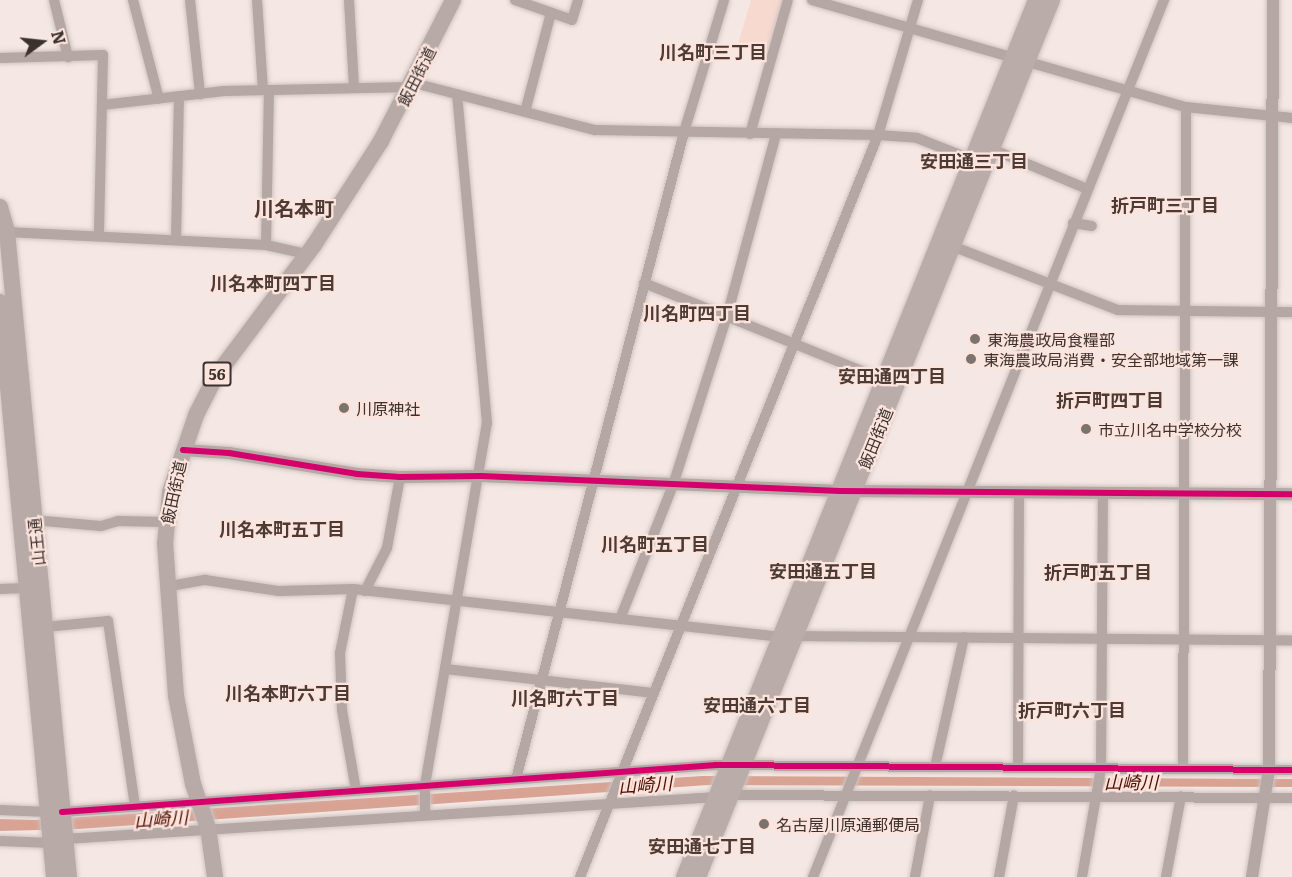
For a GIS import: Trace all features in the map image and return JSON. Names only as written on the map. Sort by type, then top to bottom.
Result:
[{"type":"highway","name":"飯田街道","points":[[684,877],[725,793],[847,491],[992,149],[1021,59],[1036,0]]},
{"type":"highway","name":"飯田街道","points":[[847,491],[884,380],[973,160],[1052,0]]},
{"type":"highway","name":"飯田街道","points":[[699,877],[725,793]]},
{"type":"main road","name":"飯田街道","points":[[215,877],[207,827],[176,696],[165,522],[183,450],[216,376],[307,254],[413,85],[453,0]]},
{"type":"main road","name":"山王通","points":[[0,207],[7,232],[33,520],[35,588],[58,839],[54,877]]},
{"type":"main road","name":"山王通","points":[[0,302],[6,426],[35,588],[45,627],[56,813]]},
{"type":"main road","name":"山王通","points":[[58,839],[69,877]]},
{"type":"street","points":[[54,0],[69,57]]},
{"type":"street","points":[[133,0],[159,99]]},
{"type":"street","points":[[190,0],[200,94]]},
{"type":"street","points":[[257,0],[271,170],[266,245]]},
{"type":"street","points":[[349,0],[354,88]]},
{"type":"street","points":[[515,0],[572,20],[578,0]]},
{"type":"street","points":[[516,779],[684,132],[724,0]]},
{"type":"street","points":[[750,134],[788,0]]},
{"type":"street","points":[[812,0],[1186,107],[1273,118],[1292,118]]},
{"type":"street","points":[[580,877],[792,344],[878,135],[918,0]]},
{"type":"street","points":[[813,877],[1164,0]]},
{"type":"street","points":[[1252,877],[1267,797],[1269,770],[1273,0]]},
{"type":"street","points":[[525,112],[551,13]]},
{"type":"street","points":[[0,58],[103,55],[99,236]]},
{"type":"street","points":[[102,105],[200,94],[413,85],[596,130],[878,135],[917,138],[973,160]]},
{"type":"street","points":[[425,814],[425,786],[481,476],[487,423],[457,94]]},
{"type":"street","points":[[176,239],[179,96]]},
{"type":"street","points":[[1183,768],[1186,107]]},
{"type":"street","points":[[620,619],[673,485],[727,316],[776,134]]},
{"type":"street","points":[[992,149],[1087,189]]},
{"type":"street","points":[[1073,223],[1092,226]]},
{"type":"street","points":[[7,232],[266,245],[307,254]]},
{"type":"street","points":[[952,246],[1119,310],[1292,312]]},
{"type":"street","points":[[644,283],[884,380]]},
{"type":"street","points":[[183,450],[229,453],[357,474],[400,477],[481,476],[847,491],[1292,494]]},
{"type":"street","points":[[365,591],[387,548],[400,477]]},
{"type":"street","points":[[1018,768],[1019,493]]},
{"type":"street","points":[[1082,877],[1101,770],[1103,493]]},
{"type":"street","points":[[33,520],[101,526],[118,522],[165,522]]},
{"type":"street","points":[[170,586],[205,580],[279,591],[353,589],[679,627],[788,636],[1292,640]]},
{"type":"street","points":[[0,589],[35,588]]},
{"type":"street","points":[[353,589],[340,653],[342,710],[356,790]]},
{"type":"street","points":[[45,627],[108,621],[135,806]]},
{"type":"street","points":[[935,767],[964,637]]},
{"type":"street","points":[[446,669],[654,693]]},
{"type":"street","points":[[0,810],[56,813],[356,790],[736,766],[1292,770]]},
{"type":"street","points":[[0,841],[58,839],[725,793],[1097,794],[1292,798]]},
{"type":"street","points":[[915,877],[930,795]]},
{"type":"street","points":[[999,877],[1014,795]]},
{"type":"street","points":[[1166,877],[1181,796]]},
{"type":"shaded area","points":[[751,0],[784,0],[769,53],[738,44]]},
{"type":"water","name":"山崎川","points":[[702,776],[1292,779],[1292,787],[708,785],[79,829],[0,831],[0,819],[36,820]]},
{"type":"cycle path","points":[[183,450],[229,453],[357,474],[400,477],[481,476],[840,491],[1292,494]]},
{"type":"cycle path","points":[[62,812],[716,765],[1292,770]]},
{"type":"place","name":"東海農政局食糧部","points":[[975,339]]},
{"type":"place","name":"東海農政局消費・安全部地域第一課","points":[[971,359]]},
{"type":"place","name":"川原神社","points":[[344,408]]},
{"type":"place","name":"市立川名中学校分校","points":[[1086,429]]},
{"type":"place","name":"名古屋川原通郵便局","points":[[764,824]]},
{"type":"district","name":"川名町三丁目","points":[[713,52]]},
{"type":"district","name":"安田通三丁目","points":[[974,161]]},
{"type":"district","name":"折戸町三丁目","points":[[1165,205]]},
{"type":"district","name":"川名本町","points":[[294,207]]},
{"type":"district","name":"川名本町四丁目","points":[[273,283]]},
{"type":"district","name":"川名町四丁目","points":[[697,313]]},
{"type":"district","name":"安田通四丁目","points":[[892,376]]},
{"type":"district","name":"折戸町四丁目","points":[[1110,400]]},
{"type":"district","name":"川名本町五丁目","points":[[282,529]]},
{"type":"district","name":"川名町五丁目","points":[[655,544]]},
{"type":"district","name":"安田通五丁目","points":[[823,571]]},
{"type":"district","name":"折戸町五丁目","points":[[1098,572]]},
{"type":"district","name":"川名本町六丁目","points":[[288,693]]},
{"type":"district","name":"川名町六丁目","points":[[565,698]]},
{"type":"district","name":"安田通六丁目","points":[[757,705]]},
{"type":"district","name":"折戸町六丁目","points":[[1072,710]]},
{"type":"district","name":"安田通七丁目","points":[[702,846]]}]
